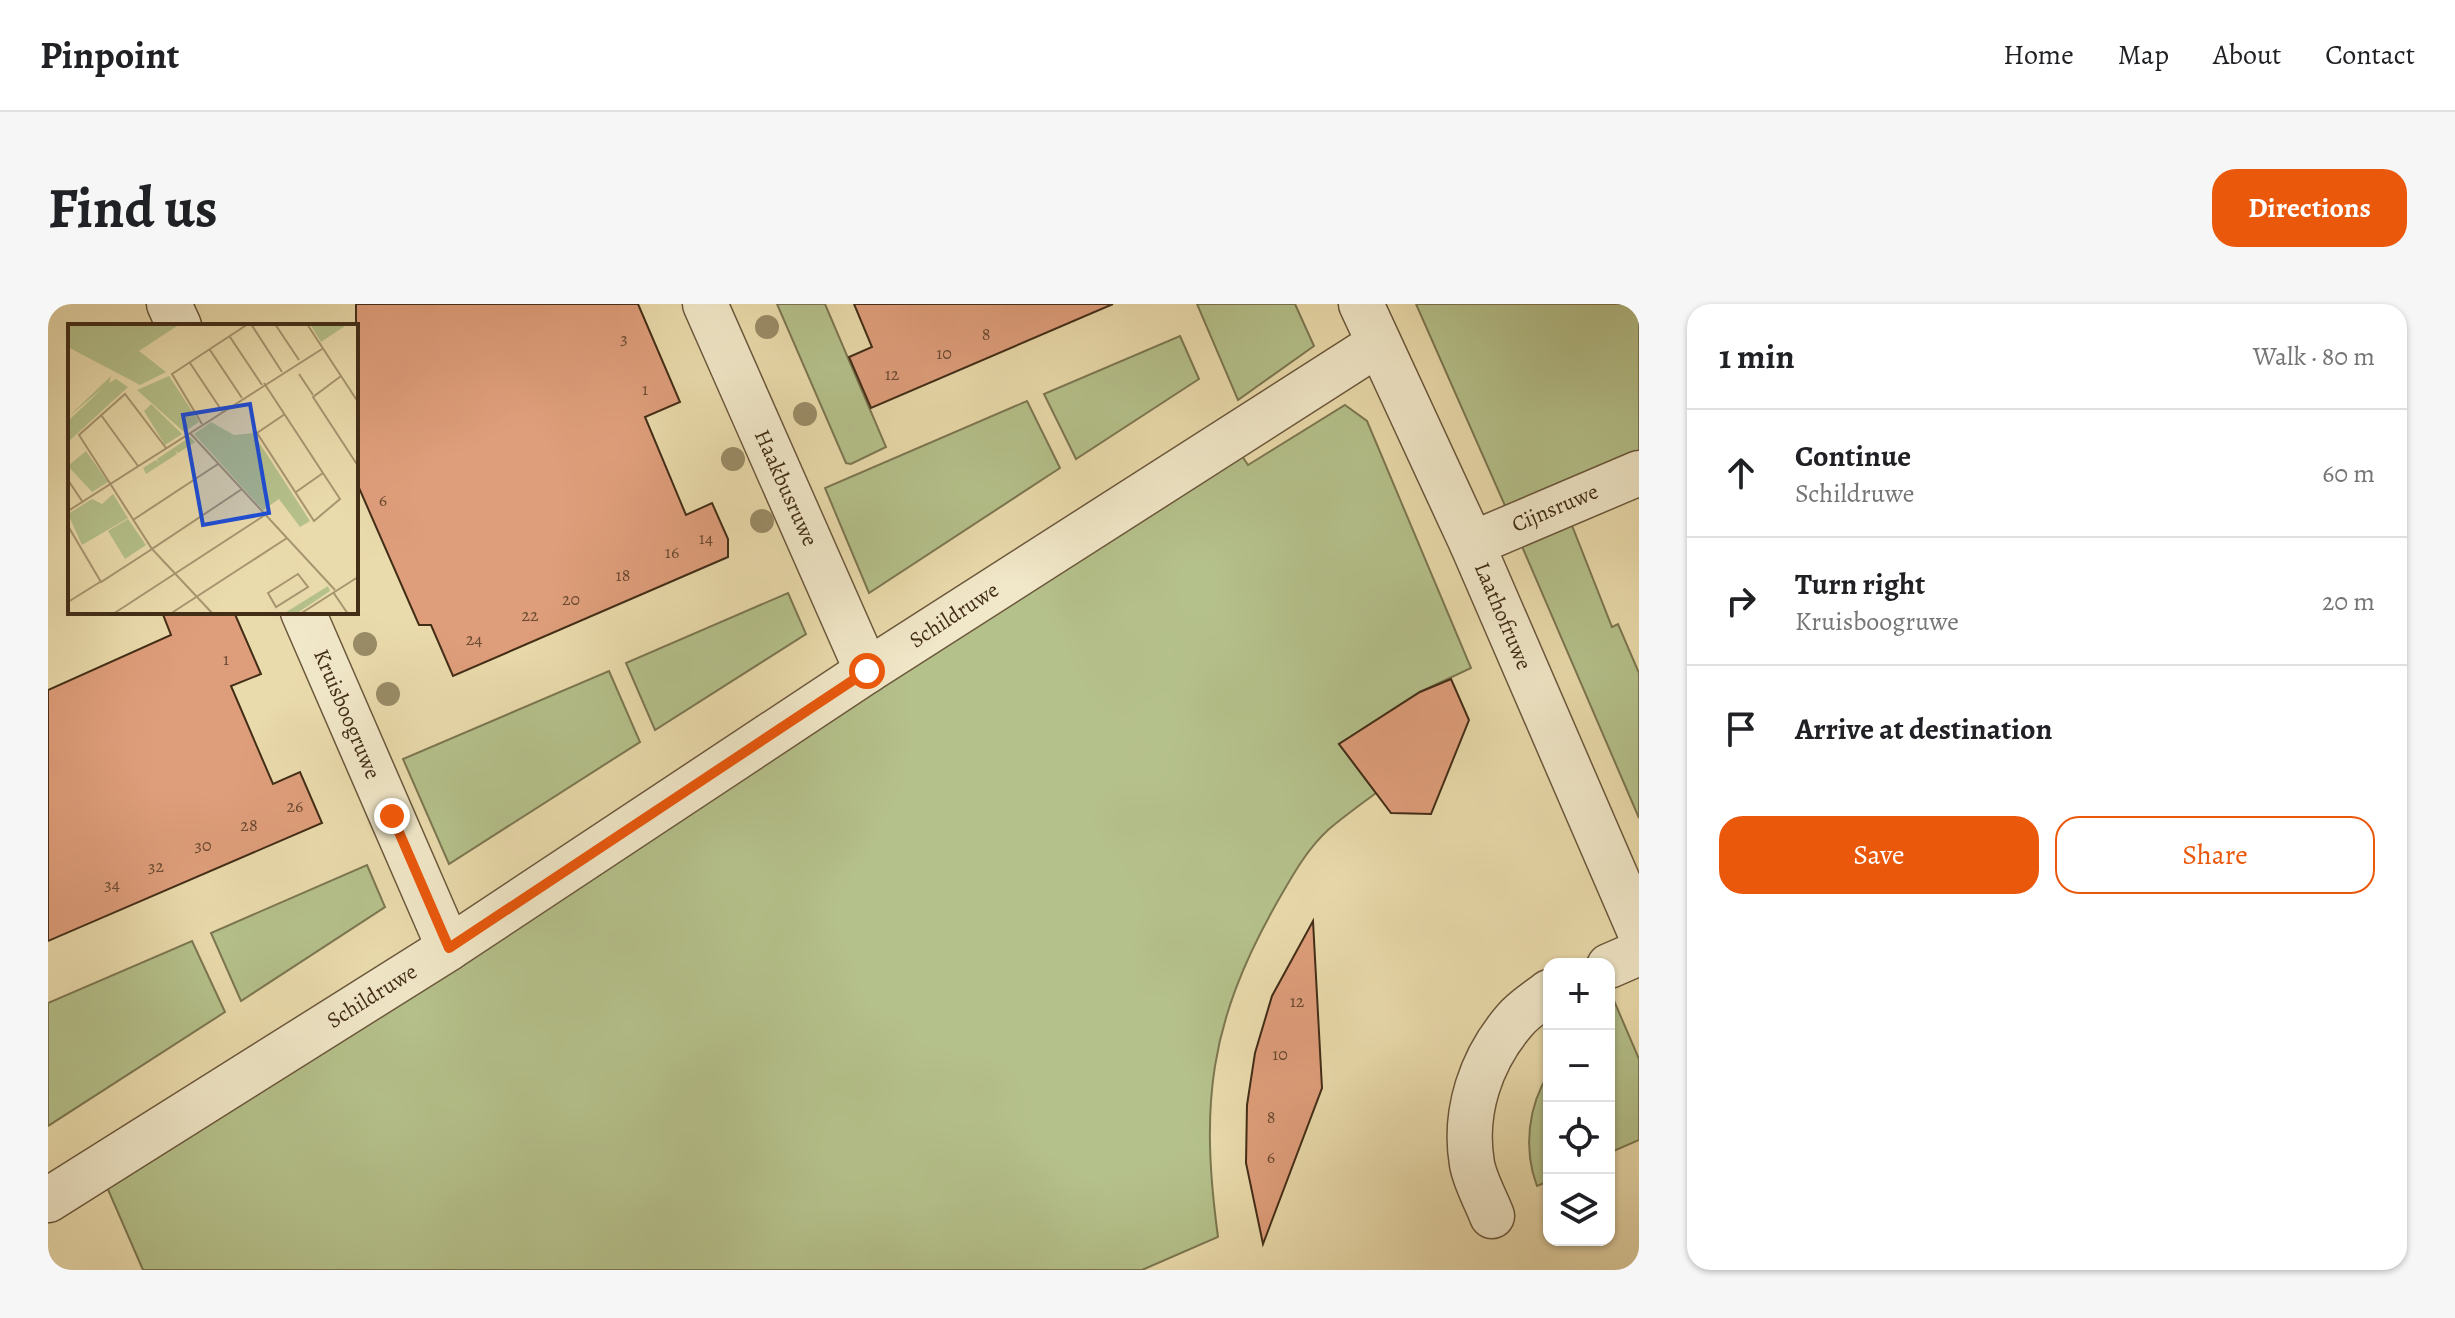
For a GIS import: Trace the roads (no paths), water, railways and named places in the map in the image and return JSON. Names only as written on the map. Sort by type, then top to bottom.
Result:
[{"type":"street","points":[[169,304],[178,324]]},
{"type":"street","name":"Haakbusruwe","points":[[705,304],[867,671]]},
{"type":"street","name":"Laathofruwe","points":[[1361,304],[1472,544],[1624,851],[1639,930]]},
{"type":"street","name":"Schildruwe","points":[[48,1200],[449,948],[867,671],[1378,344]]},
{"type":"street","name":"Cijnsruwe","points":[[1472,544],[1639,473]]},
{"type":"street","name":"Kruisboogruwe","points":[[304,614],[449,948]]},
{"type":"street","points":[[1615,963],[1639,953]]},
{"type":"street","points":[[1492,1216],[1472,1166],[1469,1124],[1477,1087],[1493,1049],[1517,1017],[1543,997]]}]
